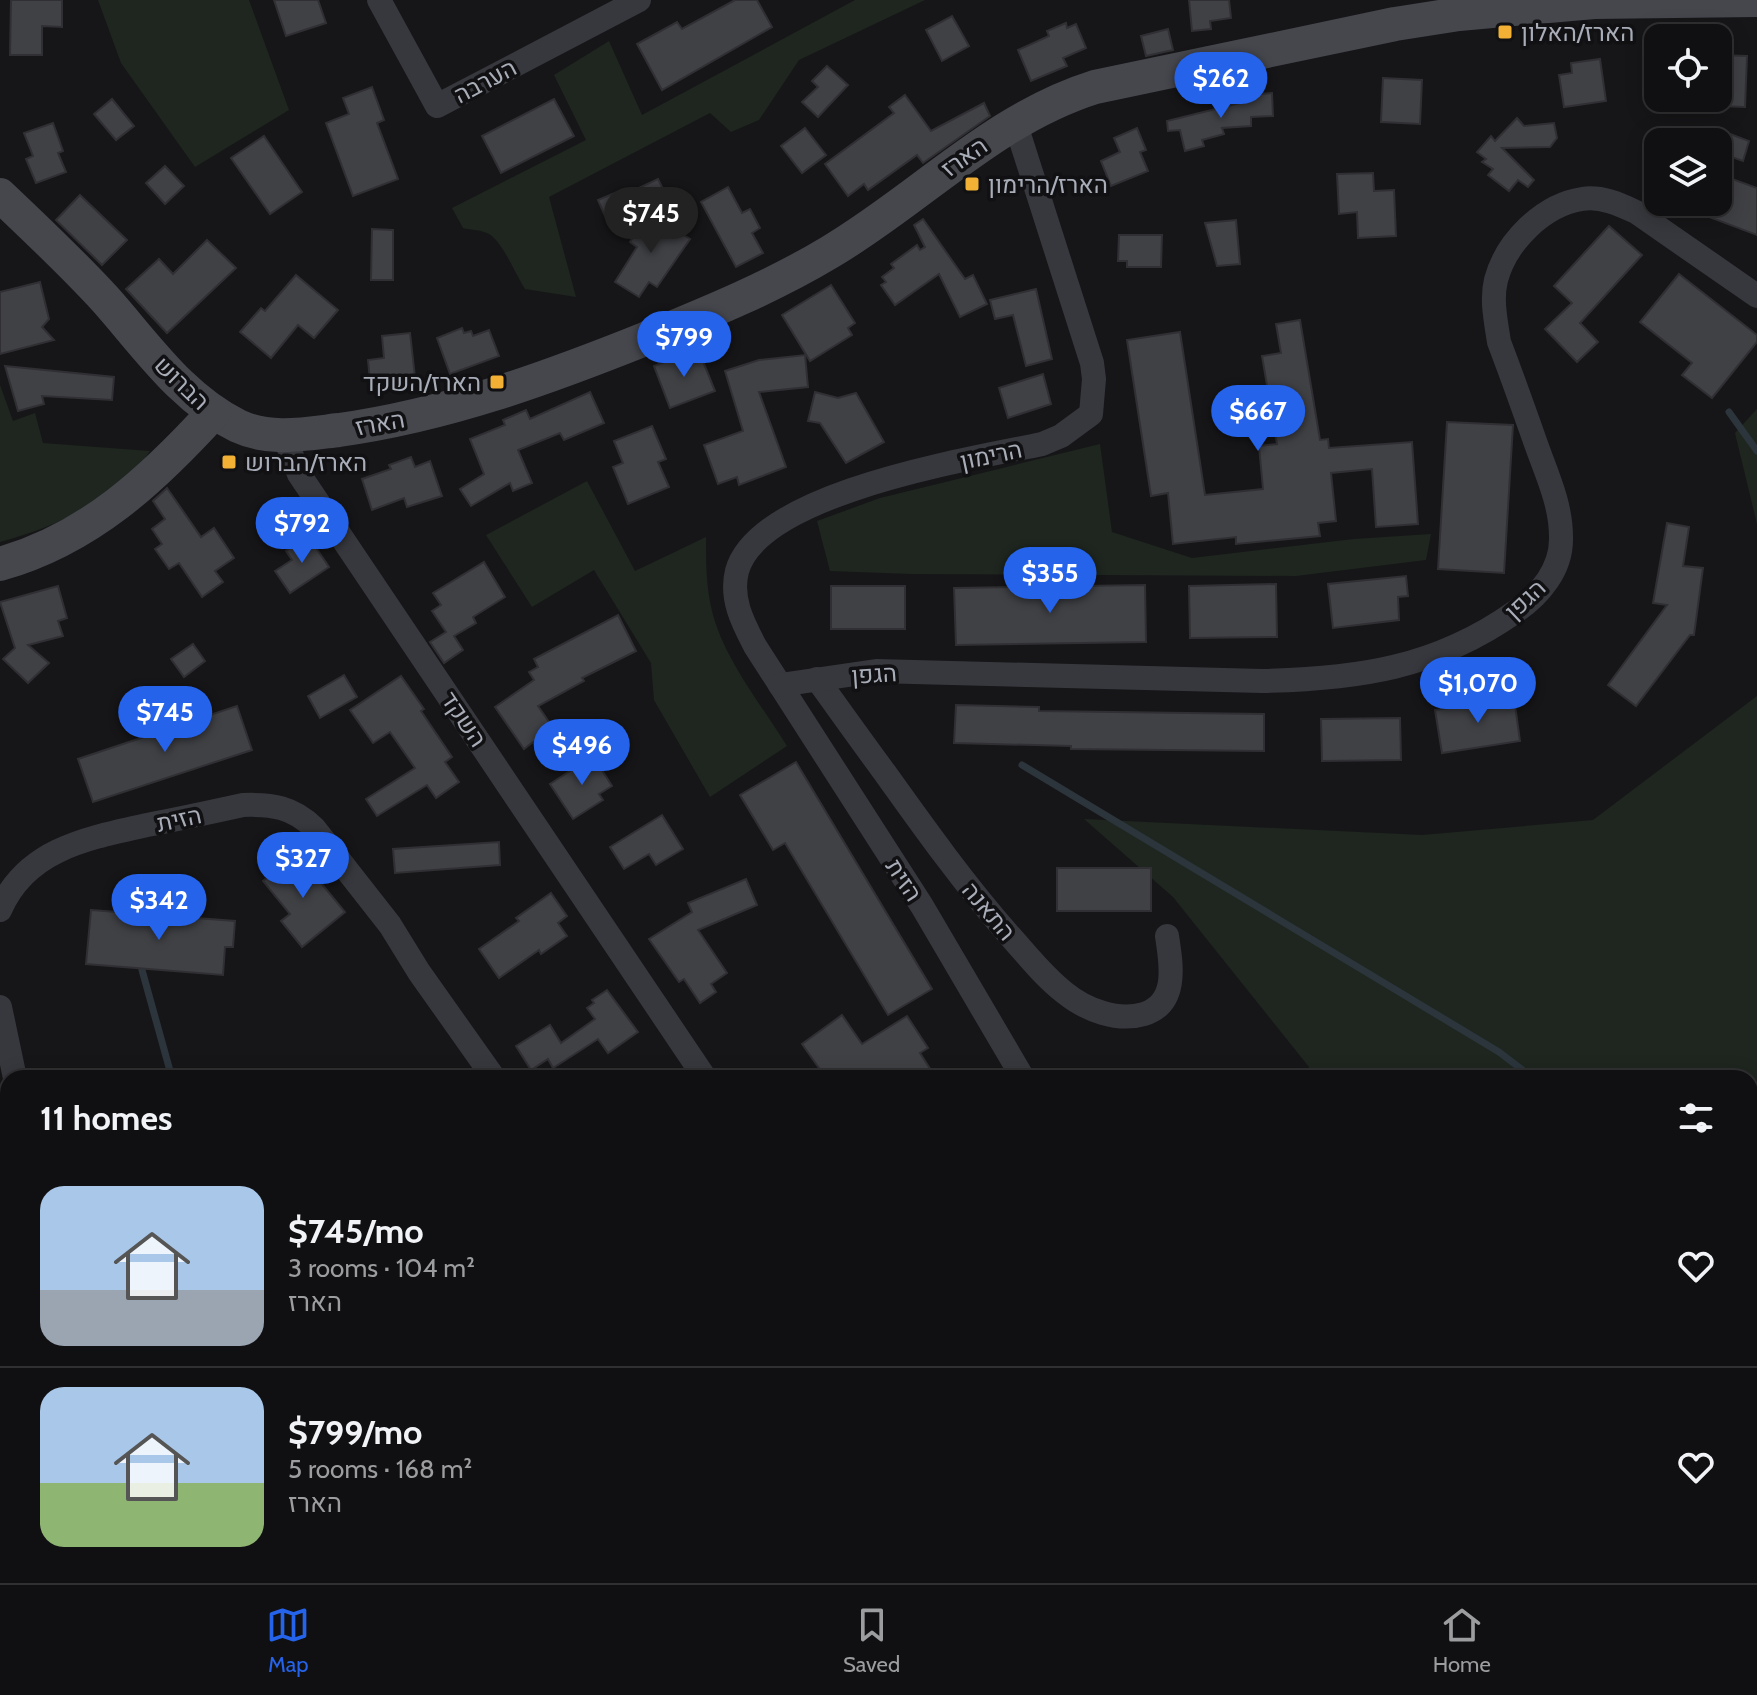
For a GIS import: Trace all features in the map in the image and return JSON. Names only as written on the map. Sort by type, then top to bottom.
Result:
[{"type":"street","name":"הערבה","points":[[379,0],[437,106],[639,0]]},
{"type":"street","name":"הארז","points":[[214,412],[252,431],[284,436],[377,424],[482,399],[603,356],[710,312],[782,278],[876,222],[970,150],[1015,122],[1053,101],[1112,83],[1438,8],[1757,0]]},
{"type":"street","name":"הרימון","points":[[780,685],[755,646],[735,596],[737,571],[749,549],[767,531],[822,502],[870,484],[910,472],[1042,444],[1080,424],[1091,414],[1092,363],[1015,122]]},
{"type":"street","name":"הברוש","points":[[0,195],[101,295],[177,384],[214,412],[158,471],[100,518],[37,552],[0,564]]},
{"type":"street","name":"הגפן","points":[[780,685],[876,671],[1262,681],[1324,679],[1398,666],[1460,646],[1493,628],[1546,584],[1557,564],[1561,541],[1559,507],[1499,342],[1494,313],[1496,281],[1506,257],[1524,230],[1544,214],[1567,203],[1599,199],[1616,203],[1636,212],[1757,296]]},
{"type":"street","name":"השקד","points":[[284,436],[299,474],[700,1070]]},
{"type":"street","name":"התאנה","points":[[817,679],[969,890],[1041,971],[1066,994],[1107,1014],[1127,1017],[1158,1009],[1170,983],[1167,936]]},
{"type":"street","name":"הזית","points":[[780,685],[922,906],[1018,1070]]},
{"type":"street","name":"הזית","points":[[0,910],[17,880],[33,866],[53,852],[86,838],[243,805],[266,804],[284,808],[303,817],[314,828],[390,925],[488,1070]]},
{"type":"street","points":[[0,1007],[13,1070]]},
{"type":"shaded area","points":[[98,0],[249,0],[289,110],[195,167],[121,63]]},
{"type":"shaded area","points":[[855,0],[925,0],[799,60],[759,120],[731,132],[710,113],[549,197],[576,297],[525,289],[494,238],[463,228],[452,208],[586,140],[554,75],[609,41],[642,115]]},
{"type":"shaded area","points":[[0,385],[13,421],[35,413],[43,443],[150,451],[121,484],[84,509],[63,520],[0,542]]},
{"type":"shaded area","points":[[1757,409],[1757,524],[1735,433]]},
{"type":"shaded area","points":[[1100,444],[1112,532],[1192,558],[1354,539],[1431,534],[1426,560],[1296,576],[830,571],[817,521],[880,498]]},
{"type":"shaded area","points":[[587,481],[635,571],[706,537],[709,592],[717,628],[744,681],[787,746],[710,797],[654,700],[651,663],[594,570],[532,607],[486,535]]},
{"type":"shaded area","points":[[1757,696],[1757,1070],[1308,1070],[1309,1067],[1173,897],[1084,819],[1422,835],[1593,820]]},
{"type":"building","points":[[11,0],[62,0],[62,27],[42,26],[42,55],[10,55]]},
{"type":"building","points":[[274,0],[318,0],[326,23],[286,36]]},
{"type":"building","points":[[735,0],[757,0],[772,27],[662,90],[637,44],[677,22],[682,29]]},
{"type":"building","points":[[1189,0],[1229,0],[1231,18],[1210,21],[1211,29],[1192,31]]},
{"type":"building","points":[[952,16],[969,46],[942,61],[926,30]]},
{"type":"building","points":[[1066,23],[1067,28],[1076,24],[1086,48],[1063,58],[1067,66],[1031,81],[1018,50],[1049,36],[1047,31]]},
{"type":"building","points":[[1168,29],[1173,50],[1146,56],[1141,36]]},
{"type":"building","points":[[1732,55],[1747,56],[1745,107],[1732,107]]},
{"type":"building","points":[[1600,59],[1606,101],[1564,107],[1559,75],[1572,73],[1571,63]]},
{"type":"building","points":[[827,66],[848,85],[818,117],[802,102],[818,87],[812,81]]},
{"type":"building","points":[[1383,78],[1422,80],[1420,124],[1381,122]]},
{"type":"building","points":[[372,87],[384,120],[377,123],[398,179],[353,196],[326,123],[349,114],[343,98]]},
{"type":"building","points":[[1272,93],[1273,116],[1251,117],[1251,126],[1222,128],[1224,134],[1202,140],[1204,146],[1185,151],[1180,130],[1168,131],[1167,121],[1248,101],[1248,95]]},
{"type":"building","points":[[905,95],[931,131],[984,103],[990,116],[923,163],[917,155],[868,190],[864,184],[848,196],[825,164],[894,113],[889,107]]},
{"type":"building","points":[[112,99],[134,126],[116,140],[94,114]]},
{"type":"building","points":[[554,99],[574,136],[501,173],[482,136]]},
{"type":"building","points":[[1517,118],[1524,126],[1554,123],[1557,138],[1550,147],[1502,148],[1534,180],[1528,187],[1518,180],[1509,191],[1488,175],[1493,169],[1482,162],[1486,159],[1477,152],[1491,136],[1495,141]]},
{"type":"building","points":[[53,123],[63,151],[58,153],[66,172],[36,183],[26,159],[33,156],[24,133]]},
{"type":"building","points":[[805,128],[826,155],[802,173],[781,146]]},
{"type":"building","points":[[1137,128],[1146,150],[1140,152],[1148,171],[1111,186],[1101,161],[1120,152],[1114,138]]},
{"type":"building","points":[[1732,135],[1749,141],[1743,161],[1732,157]]},
{"type":"building","points":[[264,136],[302,192],[270,214],[231,158]]},
{"type":"building","points":[[165,166],[184,186],[165,204],[146,183]]},
{"type":"building","points":[[1373,173],[1374,191],[1394,190],[1396,236],[1358,238],[1357,212],[1339,214],[1337,174]]},
{"type":"building","points":[[658,179],[668,199],[609,225],[598,200],[624,189],[626,194]]},
{"type":"building","points":[[1732,179],[1757,188],[1757,235],[1707,216],[1732,216]]},
{"type":"building","points":[[728,187],[742,213],[750,209],[760,228],[752,233],[763,253],[736,267],[701,202]]},
{"type":"building","points":[[80,195],[127,240],[102,265],[56,220]]},
{"type":"building","points":[[648,213],[690,239],[657,287],[649,282],[639,297],[615,282],[637,247],[630,242]]},
{"type":"building","points":[[923,219],[965,279],[973,275],[987,304],[960,317],[939,274],[895,305],[881,285],[886,282],[882,277],[894,268],[891,264],[917,245],[920,250],[925,247],[914,225]]},
{"type":"building","points":[[1236,220],[1240,264],[1217,266],[1205,223]]},
{"type":"building","points":[[1609,226],[1642,255],[1580,323],[1598,342],[1577,362],[1545,329],[1572,303],[1554,286]]},
{"type":"building","points":[[372,229],[393,230],[393,280],[371,280]]},
{"type":"building","points":[[1119,235],[1162,235],[1161,267],[1127,267],[1127,261],[1118,261]]},
{"type":"building","points":[[207,240],[236,268],[167,333],[126,289],[159,259],[173,274]]},
{"type":"building","points":[[1679,274],[1757,335],[1757,342],[1712,398],[1682,375],[1692,363],[1640,322]]},
{"type":"building","points":[[296,275],[338,310],[314,338],[298,325],[271,358],[240,332],[261,308],[265,311]]},
{"type":"building","points":[[40,282],[49,319],[42,327],[54,340],[0,354],[0,292]]},
{"type":"building","points":[[831,285],[855,323],[848,328],[852,335],[810,361],[782,315]]},
{"type":"building","points":[[1036,289],[1052,359],[1026,366],[1013,315],[995,319],[990,300]]},
{"type":"building","points":[[1300,320],[1320,440],[1328,439],[1329,448],[1412,442],[1418,524],[1376,527],[1372,469],[1331,473],[1336,521],[1318,523],[1320,536],[1236,544],[1236,537],[1173,544],[1168,493],[1151,496],[1127,340],[1180,332],[1205,495],[1263,489],[1259,446],[1277,444],[1262,356],[1281,353],[1276,324]]},
{"type":"building","points":[[462,328],[464,333],[471,331],[473,336],[489,330],[499,356],[450,374],[437,338]]},
{"type":"building","points":[[410,333],[416,386],[371,391],[368,360],[384,358],[382,336]]},
{"type":"building","points":[[698,349],[715,391],[670,408],[654,366]]},
{"type":"building","points":[[805,355],[808,387],[759,392],[786,467],[739,485],[737,477],[718,484],[704,445],[743,431],[725,371],[759,360]]},
{"type":"building","points":[[5,366],[114,377],[112,400],[42,396],[44,404],[18,411]]},
{"type":"building","points":[[1043,374],[1051,404],[1008,418],[999,388]]},
{"type":"building","points":[[590,392],[604,423],[564,440],[560,433],[518,450],[532,483],[513,491],[510,483],[471,506],[460,489],[484,474],[470,439],[505,425],[503,420],[526,410],[530,419]]},
{"type":"building","points":[[815,392],[838,398],[856,393],[884,442],[846,463],[820,423],[808,421]]},
{"type":"building","points":[[1447,422],[1513,425],[1504,573],[1438,569]]},
{"type":"building","points":[[652,426],[666,459],[658,462],[669,487],[628,504],[613,467],[623,463],[614,441]]},
{"type":"building","points":[[411,457],[415,467],[430,461],[442,496],[407,507],[404,498],[372,510],[362,479],[391,469],[389,465]]},
{"type":"building","points":[[167,488],[201,537],[214,528],[234,558],[215,571],[223,582],[202,597],[179,563],[169,569],[155,549],[162,544],[152,529],[165,519],[153,501]]},
{"type":"building","points":[[1667,523],[1689,527],[1683,566],[1703,568],[1694,635],[1690,635],[1636,706],[1608,685],[1667,605],[1653,603]]},
{"type":"building","points":[[308,536],[329,567],[290,593],[275,571],[292,560],[286,551]]},
{"type":"building","points":[[484,562],[505,597],[473,617],[476,623],[454,636],[463,650],[444,663],[430,642],[446,632],[432,611],[441,605],[433,593]]},
{"type":"building","points":[[1406,576],[1408,596],[1398,597],[1399,620],[1333,628],[1328,584]]},
{"type":"building","points":[[1276,584],[1277,637],[1190,638],[1189,586]]},
{"type":"building","points":[[1145,585],[1146,642],[956,645],[954,588]]},
{"type":"building","points":[[58,586],[67,618],[58,621],[63,636],[28,645],[49,663],[28,683],[3,659],[15,648],[0,602]]},
{"type":"building","points":[[831,586],[905,586],[905,629],[831,629]]},
{"type":"building","points":[[618,615],[636,651],[582,678],[584,681],[538,706],[556,732],[536,746],[533,742],[524,749],[495,707],[534,680],[529,672],[538,667],[534,659]]},
{"type":"building","points":[[193,644],[205,661],[184,677],[171,659]]},
{"type":"building","points":[[344,675],[357,697],[320,718],[308,696]]},
{"type":"building","points":[[401,676],[452,757],[445,762],[459,782],[436,798],[427,785],[377,816],[366,799],[415,768],[390,732],[373,743],[350,710]]},
{"type":"building","points":[[1514,698],[1520,741],[1442,753],[1435,710]]},
{"type":"building","points":[[956,705],[1039,707],[1039,711],[1264,714],[1264,751],[1071,749],[1071,746],[954,743]]},
{"type":"building","points":[[237,706],[252,750],[93,802],[78,759]]},
{"type":"building","points":[[1400,718],[1401,760],[1322,761],[1321,719]]},
{"type":"building","points":[[593,756],[612,786],[599,794],[603,800],[573,819],[550,784]]},
{"type":"building","points":[[796,762],[932,989],[888,1015],[785,843],[773,850],[740,795]]},
{"type":"building","points":[[662,815],[683,849],[656,865],[649,854],[624,869],[610,847]]},
{"type":"building","points":[[499,842],[500,865],[395,873],[393,849]]},
{"type":"building","points":[[297,854],[345,912],[302,947],[281,921],[290,914],[263,881]]},
{"type":"building","points":[[1057,868],[1151,868],[1151,911],[1057,911]]},
{"type":"building","points":[[746,879],[757,905],[698,930],[727,973],[711,984],[716,992],[700,1003],[684,979],[679,982],[649,939],[692,912],[688,903]]},
{"type":"building","points":[[551,893],[567,916],[558,923],[567,936],[541,954],[539,950],[499,978],[479,949],[519,921],[516,918]]},
{"type":"building","points":[[91,910],[235,921],[233,947],[225,947],[223,975],[86,964]]},
{"type":"building","points":[[607,990],[638,1032],[608,1053],[598,1039],[553,1068],[548,1059],[531,1070],[516,1046],[550,1025],[561,1043],[595,1019],[587,1008],[594,1003],[592,1000]]},
{"type":"building","points":[[842,1015],[862,1044],[907,1016],[928,1048],[920,1053],[931,1070],[820,1070],[802,1044]]},
{"type":"waterway","points":[[1729,412],[1757,451]]},
{"type":"waterway","points":[[1022,765],[1499,1052],[1523,1070]]},
{"type":"waterway","points":[[142,970],[170,1070]]},
{"type":"place","name":"הארז/האלון","points":[[1505,32]]},
{"type":"place","name":"הארז/הרימון","points":[[972,184]]},
{"type":"place","name":"הארז/השקד","points":[[497,382]]},
{"type":"place","name":"הארז/הברוש","points":[[229,462]]}]
